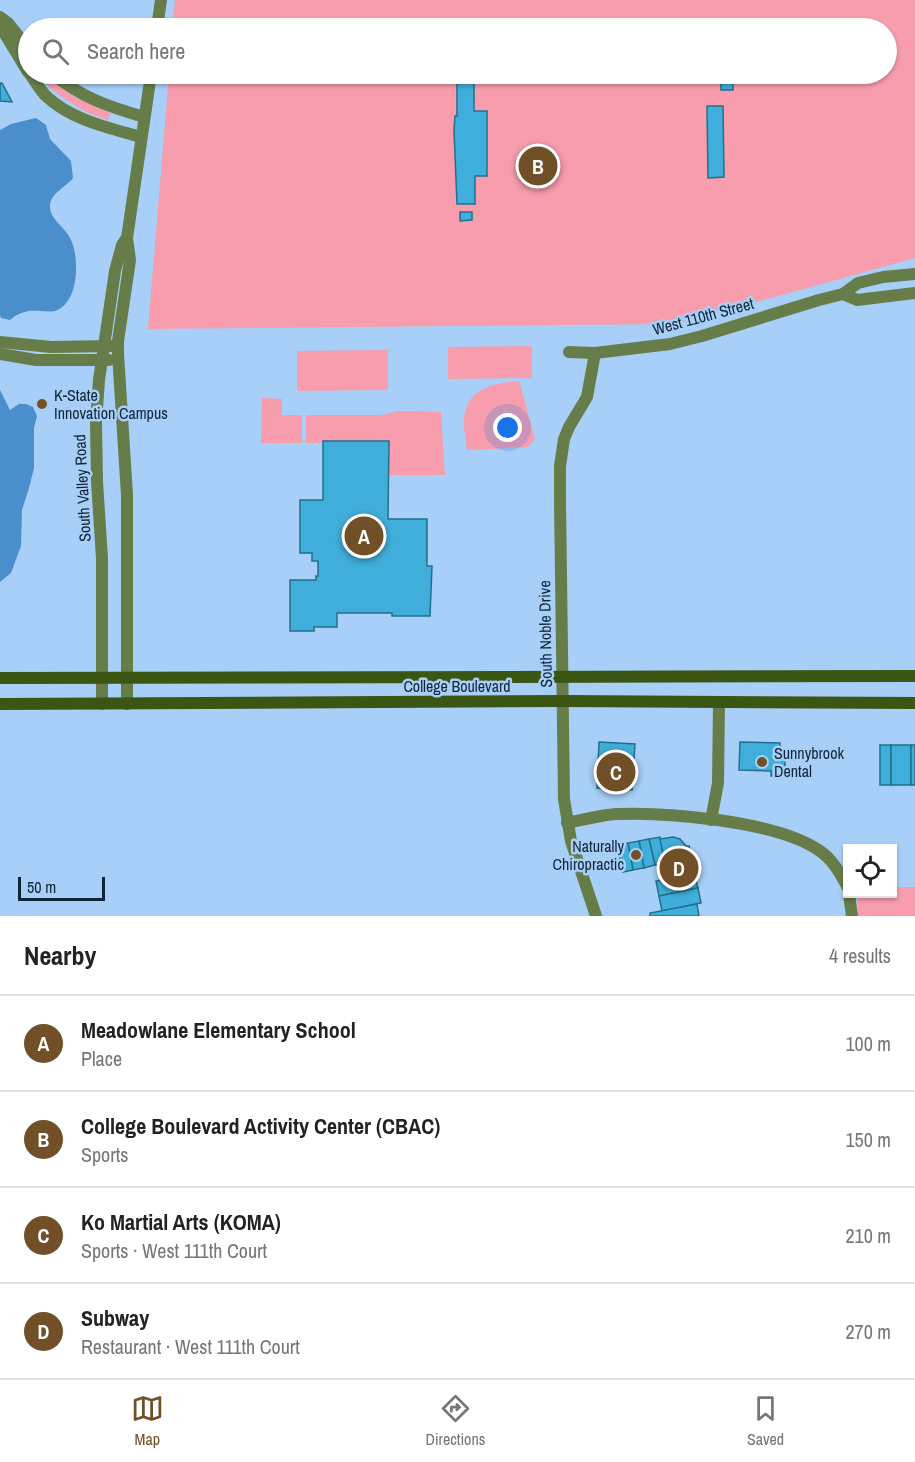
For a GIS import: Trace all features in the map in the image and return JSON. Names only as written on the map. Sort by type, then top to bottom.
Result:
[{"type":"main road","name":"College Boulevard","points":[[0,678],[915,676]]},
{"type":"main road","name":"College Boulevard","points":[[0,704],[562,701],[915,703]]},
{"type":"street","points":[[159,18],[162,0]]},
{"type":"street","points":[[0,17],[18,36]]},
{"type":"street","points":[[0,26],[18,55]]},
{"type":"street","points":[[37,84],[46,97],[68,112],[94,123],[141,137]]},
{"type":"street","points":[[65,84],[86,97],[118,110],[144,117]]},
{"type":"street","name":"South Valley Road","points":[[127,705],[127,495],[118,346],[130,260],[127,238],[149,84]]},
{"type":"street","name":"South Valley Road","points":[[102,704],[102,558],[96,422],[115,271],[122,245],[127,238]]},
{"type":"street","name":"West 110th Street","points":[[569,352],[595,353],[681,341],[843,294],[858,283],[883,277],[915,274]]},
{"type":"street","name":"West 110th Street","points":[[843,294],[857,300],[915,293]]},
{"type":"street","points":[[0,342],[51,347],[118,346]]},
{"type":"street","name":"South Noble Drive","points":[[595,353],[587,397],[569,427],[561,453],[560,501],[562,776],[567,823],[596,916]]},
{"type":"street","points":[[0,354],[36,360],[118,361]]},
{"type":"street","points":[[711,820],[718,783],[719,703]]},
{"type":"street","points":[[567,823],[616,814],[670,815],[759,828],[810,845],[826,856],[843,880]]},
{"type":"street","points":[[850,898],[852,916]]},
{"type":"shaded area","points":[[175,0],[915,0],[915,258],[677,324],[148,329],[168,84],[897,84],[897,18],[173,18]]},
{"type":"shaded area","points":[[46,84],[58,84],[73,96],[110,113],[108,120],[83,110]]},
{"type":"shaded area","points":[[532,346],[532,378],[448,379],[448,347]]},
{"type":"shaded area","points":[[388,350],[388,390],[297,391],[297,351]]},
{"type":"shaded area","points":[[519,381],[535,439],[528,447],[467,450],[464,416],[473,396],[494,385]]},
{"type":"shaded area","points":[[262,398],[282,399],[282,415],[302,415],[302,443],[261,443]]},
{"type":"shaded area","points":[[397,411],[441,412],[445,475],[389,475],[389,441],[306,443],[306,415],[383,415]]},
{"type":"shaded area","points":[[897,887],[915,887],[915,916],[858,916],[858,898],[897,898]]},
{"type":"water","points":[[36,118],[46,125],[50,139],[71,161],[73,178],[56,194],[51,201],[50,210],[74,247],[76,276],[71,295],[61,308],[50,312],[25,312],[10,320],[1,318],[0,315],[0,130],[11,124]]},
{"type":"water","points":[[0,390],[10,410],[19,404],[26,404],[33,407],[37,416],[34,428],[34,468],[22,510],[21,546],[11,573],[0,582]]},
{"type":"building","points":[[0,83],[2,83],[12,102],[0,101]]},
{"type":"building","points":[[457,84],[474,84],[474,111],[487,111],[487,176],[475,176],[475,204],[457,204],[454,130],[455,116],[457,116]]},
{"type":"building","points":[[721,84],[733,84],[733,90],[721,90]]},
{"type":"building","points":[[707,106],[723,106],[724,177],[708,178]]},
{"type":"building","points":[[460,212],[472,212],[472,220],[460,221]]},
{"type":"building","points":[[323,441],[389,441],[388,519],[427,519],[427,566],[432,566],[430,616],[337,613],[337,627],[314,627],[314,631],[290,631],[290,580],[316,580],[318,576],[318,561],[312,561],[312,553],[300,553],[300,500],[323,500]]},
{"type":"building","points":[[599,742],[635,744],[632,790],[597,788]]},
{"type":"building","name":"Sunnybrook Dental","points":[[740,742],[780,743],[780,756],[785,756],[787,775],[771,776],[771,771],[739,770]]},
{"type":"building","points":[[880,745],[891,745],[891,785],[880,785]]},
{"type":"building","points":[[891,745],[911,745],[911,785],[891,785]]},
{"type":"building","points":[[911,745],[915,745],[915,785],[911,785]]},
{"type":"building","points":[[660,837],[665,863],[655,865],[649,839]]},
{"type":"building","points":[[673,837],[689,846],[692,858],[665,863],[660,839]]},
{"type":"building","points":[[649,839],[655,865],[644,868],[639,841]]},
{"type":"building","name":"Naturally Chiropractic","points":[[639,841],[644,868],[633,870],[628,843]]},
{"type":"building","points":[[628,843],[633,870],[623,872],[617,845]]},
{"type":"building","points":[[696,857],[699,872],[662,879],[659,864]]},
{"type":"building","points":[[694,873],[698,888],[659,896],[656,881]]},
{"type":"building","points":[[698,888],[701,903],[662,911],[659,896]]},
{"type":"building","points":[[697,904],[699,916],[650,916],[650,913]]},
{"type":"place","name":"College Boulevard Activity Center (CBAC)","points":[[538,166]]},
{"type":"place","name":"K-State Innovation Campus","points":[[42,404]]},
{"type":"place","name":"Meadowlane Elementary School","points":[[364,536]]},
{"type":"place","name":"Sunnybrook Dental","points":[[762,762]]},
{"type":"place","name":"Ko Martial Arts (KOMA)","points":[[616,772]]},
{"type":"place","name":"Naturally Chiropractic","points":[[636,855]]},
{"type":"place","name":"Subway","points":[[679,868]]}]
